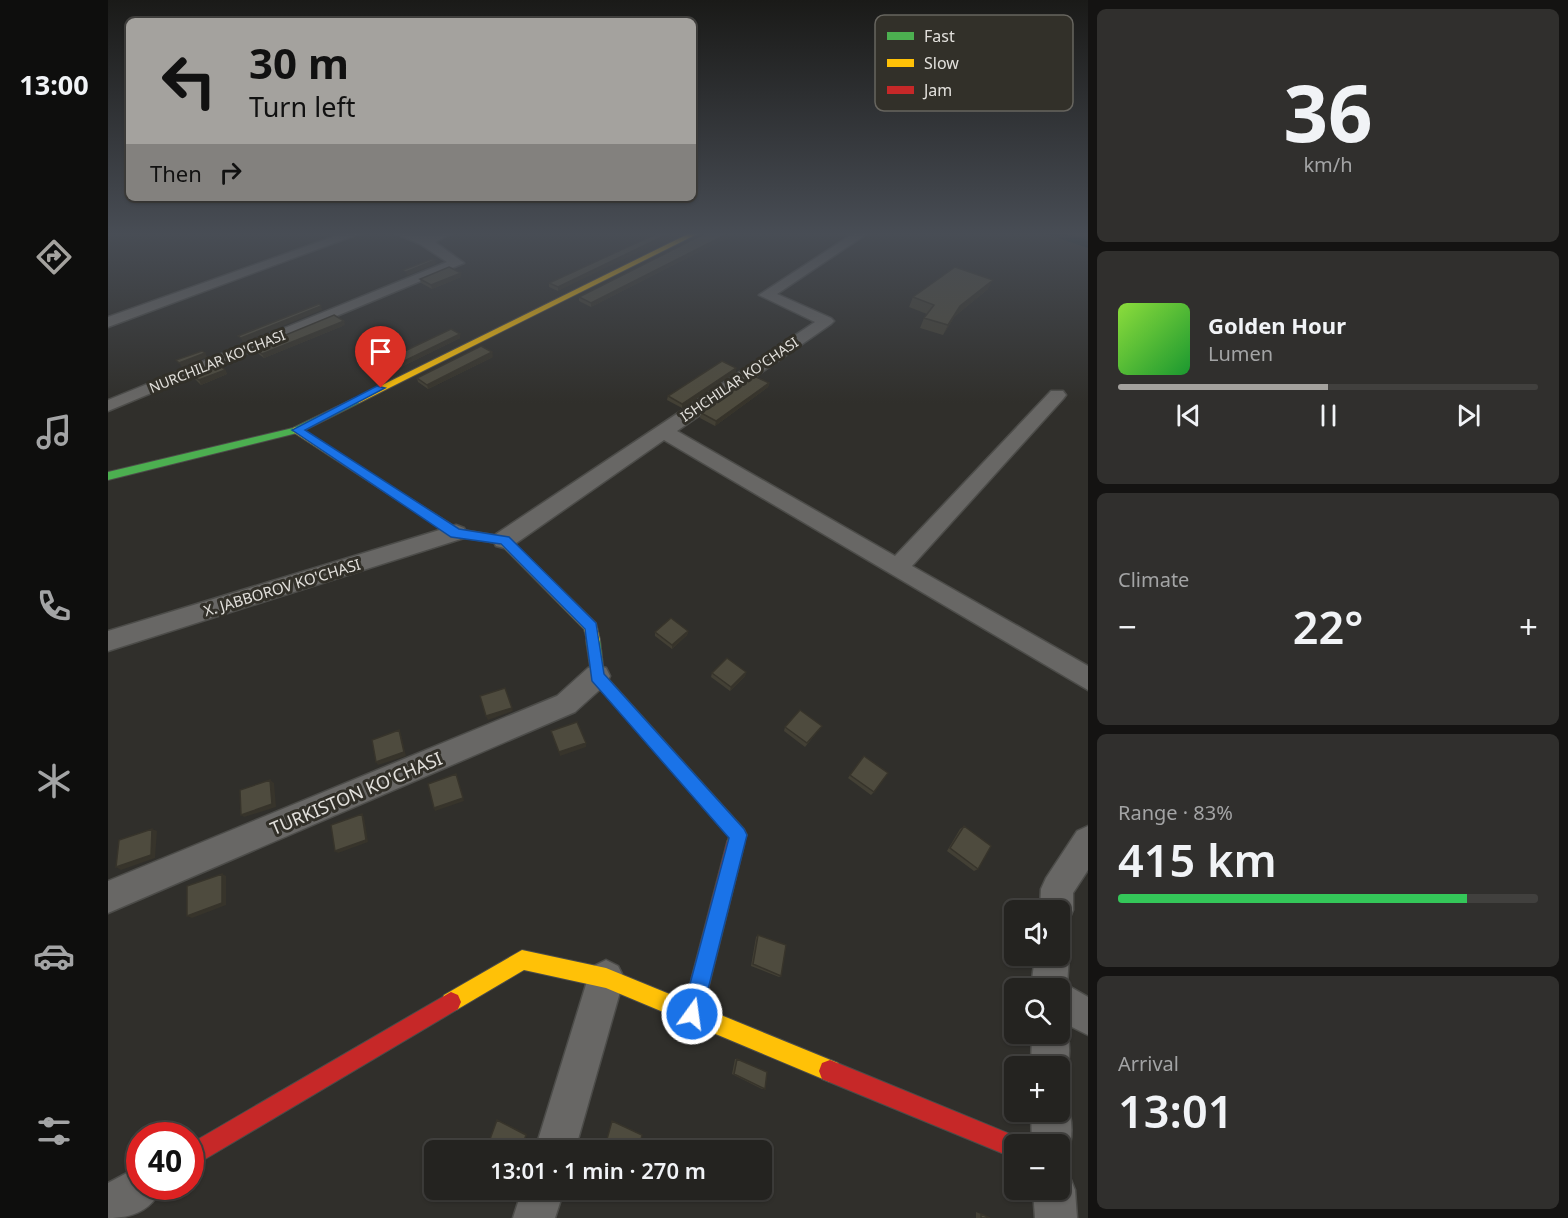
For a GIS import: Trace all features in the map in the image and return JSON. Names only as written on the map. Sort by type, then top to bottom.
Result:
[{"type":"street","points":[[108,322],[197,290]]},
{"type":"street","name":"NURCHILAR KO'CHASI","points":[[108,406],[391,290]]},
{"type":"street","points":[[108,476],[297,430],[580,290]]},
{"type":"street","name":"ISHCHILAR KO'CHASI","points":[[504,540],[826,321],[766,295],[774,290]]},
{"type":"street","points":[[897,568],[1057,395]]},
{"type":"street","points":[[297,430],[456,533],[504,540],[591,627],[597,676],[738,835],[692,1014]]},
{"type":"street","points":[[662,431],[1088,679]]},
{"type":"street","name":"X. JABBOROV KO'CHASI","points":[[108,641],[456,533]]},
{"type":"street","name":"TURKISTON KO'CHASI","points":[[108,897],[566,704],[597,676]]},
{"type":"street","points":[[1056,900],[1057,889],[1088,842]]},
{"type":"street","points":[[204,1149],[522,960],[606,978],[1004,1143]]},
{"type":"street","points":[[558,1140],[606,978]]},
{"type":"street","points":[[1070,1006],[1088,1017]]},
{"type":"street","points":[[108,1206],[126,1195]]},
{"type":"street","points":[[534,1218],[540,1200]]},
{"type":"street","points":[[1055,1200],[1056,1218]]},
{"type":"building","points":[[593,290],[617,290],[591,303],[579,297]]},
{"type":"building","points":[[923,290],[981,290],[960,306],[948,325],[924,318],[934,305],[913,297]]},
{"type":"building","points":[[319,304],[321,306],[241,338],[238,336]]},
{"type":"building","points":[[334,315],[344,321],[262,354],[254,348]]},
{"type":"building","points":[[451,329],[460,334],[396,365],[388,359]]},
{"type":"building","points":[[481,346],[492,352],[427,385],[417,378]]},
{"type":"building","points":[[202,351],[205,353],[179,363],[176,360]]},
{"type":"building","points":[[722,361],[736,368],[682,404],[668,396]]},
{"type":"building","points":[[217,363],[225,370],[199,380],[191,374]]},
{"type":"building","points":[[754,376],[769,383],[716,421],[701,413]]},
{"type":"building","points":[[671,618],[688,631],[672,645],[655,632]]},
{"type":"building","points":[[727,658],[746,672],[731,687],[712,673]]},
{"type":"building","points":[[505,688],[512,708],[486,716],[480,696]]},
{"type":"building","points":[[800,710],[822,726],[807,743],[785,727]]},
{"type":"building","points":[[577,722],[586,743],[559,752],[551,731]]},
{"type":"building","points":[[399,730],[404,752],[376,762],[372,740]]},
{"type":"building","points":[[864,756],[888,773],[874,792],[850,775]]},
{"type":"building","points":[[456,774],[463,798],[434,808],[428,784]]},
{"type":"building","points":[[270,780],[272,804],[241,815],[240,790]]},
{"type":"building","points":[[362,814],[366,840],[335,851],[331,825]]},
{"type":"building","points":[[964,826],[991,846],[978,869],[950,848]]},
{"type":"building","points":[[152,829],[151,855],[116,867],[119,840]]},
{"type":"building","points":[[222,874],[222,903],[187,916],[187,886]]},
{"type":"building","points":[[758,935],[786,945],[781,976],[753,964]]},
{"type":"building","points":[[737,1059],[767,1072],[765,1089],[734,1074]]},
{"type":"building","points":[[497,1120],[526,1135],[524,1140],[490,1140]]},
{"type":"building","points":[[612,1121],[642,1135],[641,1140],[607,1140]]},
{"type":"traffic: fast","points":[[108,476],[297,430],[355,401]]},
{"type":"traffic: fast","points":[[593,640],[597,676],[738,835],[736,842]]},
{"type":"traffic: slow","points":[[355,401],[580,290]]},
{"type":"traffic: slow","points":[[297,430],[456,533],[504,540],[591,627],[593,640]]},
{"type":"traffic: slow","points":[[451,1002],[522,960],[606,978],[830,1071]]},
{"type":"traffic: jam","points":[[692,1014],[736,842]]},
{"type":"traffic: jam","points":[[204,1149],[451,1002]]},
{"type":"traffic: jam","points":[[830,1071],[1004,1143]]},
{"type":"route","points":[[381,388],[297,430],[456,533],[504,540],[591,627],[597,676],[738,835],[692,1014]]}]
